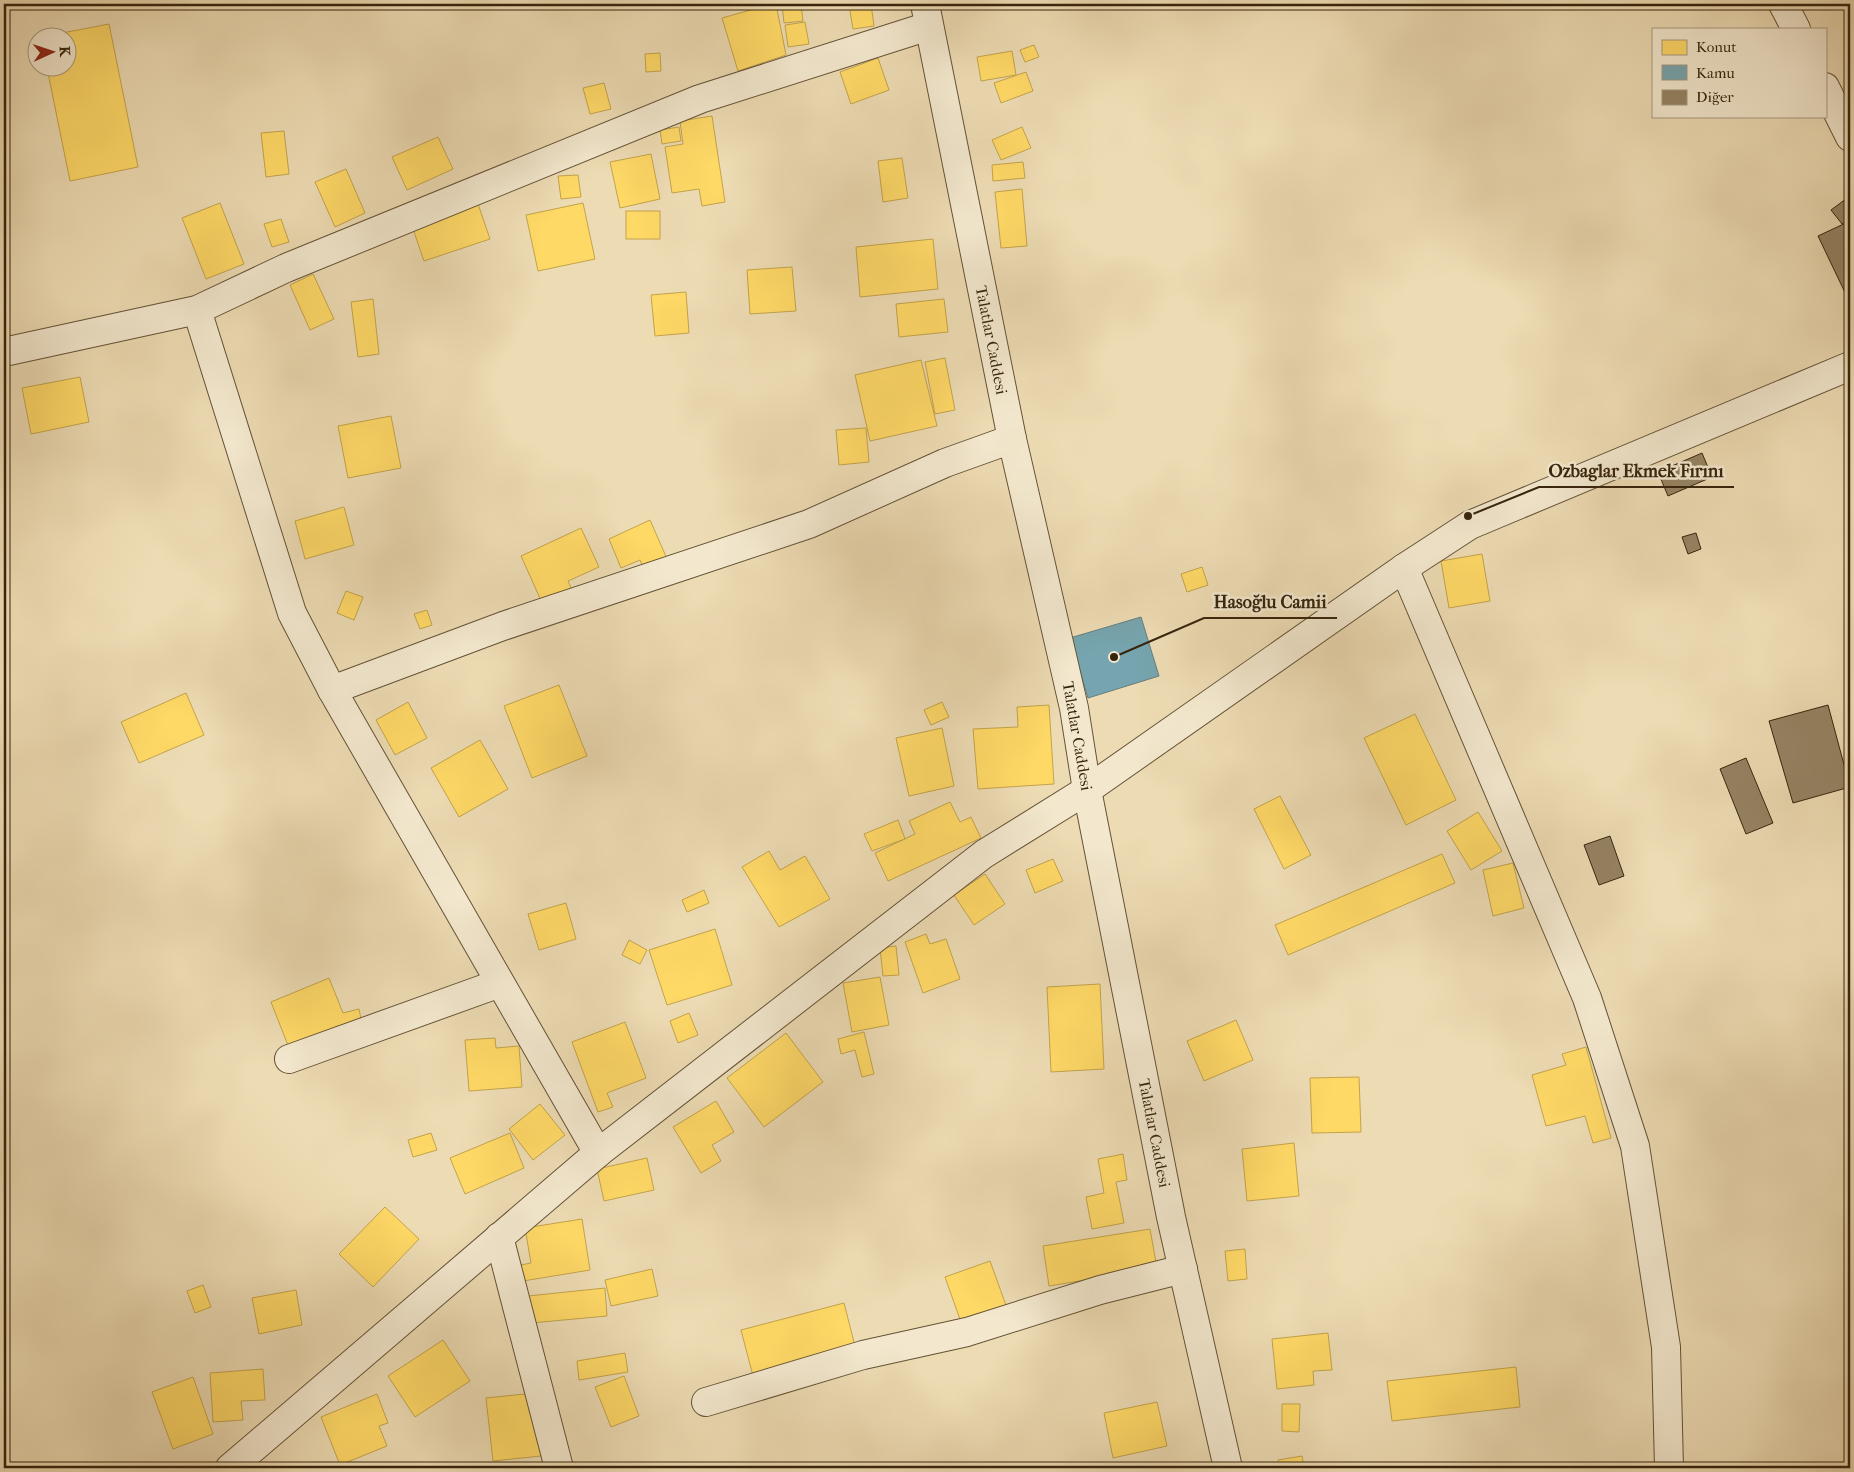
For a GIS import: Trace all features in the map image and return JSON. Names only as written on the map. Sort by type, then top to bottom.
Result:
[{"type":"street","points":[[1783,4],[1795,28]]},
{"type":"street","points":[[4,352],[197,310],[286,268],[700,99],[927,15]]},
{"type":"street","name":"Talatlar Caddesi","points":[[927,15],[1012,439],[1074,708],[1087,790],[1183,1269],[1228,1468]]},
{"type":"street","points":[[1826,89],[1850,137]]},
{"type":"street","points":[[197,310],[292,613],[332,690],[598,1153]]},
{"type":"street","points":[[230,1468],[598,1153],[984,854],[1087,790],[1404,568],[1470,525],[1850,366]]},
{"type":"street","points":[[332,690],[503,626],[809,524],[945,463],[1012,439]]},
{"type":"street","points":[[1404,568],[1587,998],[1635,1146],[1666,1347],[1669,1468]]},
{"type":"street","points":[[289,1059],[500,983]]},
{"type":"street","points":[[499,1237],[559,1468]]},
{"type":"street","points":[[706,1402],[863,1354],[968,1332],[1100,1290],[1183,1269]]},
{"type":"building: Konut","points":[[776,4],[786,55],[738,71],[722,18]]},
{"type":"building: Konut","points":[[782,4],[801,4],[803,21],[784,23]]},
{"type":"building: Konut","points":[[871,4],[874,26],[853,29],[849,5]]},
{"type":"building: Konut","points":[[805,22],[809,44],[788,47],[785,25]]},
{"type":"building: Konut","points":[[109,24],[138,167],[70,181],[49,78],[78,78],[78,30]]},
{"type":"building: Konut","points":[[1034,45],[1039,57],[1025,62],[1020,50]]},
{"type":"building: Konut","points":[[1012,51],[1016,75],[981,81],[977,57]]},
{"type":"building: Konut","points":[[660,53],[661,71],[646,72],[645,54]]},
{"type":"building: Konut","points":[[878,58],[889,90],[851,104],[840,72]]},
{"type":"building: Konut","points":[[1026,72],[1033,91],[1001,103],[994,83]]},
{"type":"building: Konut","points":[[604,83],[611,109],[590,114],[583,88]]},
{"type":"building: Konut","points":[[712,116],[725,202],[702,206],[699,189],[672,193],[665,147],[683,144],[680,121]]},
{"type":"building: Konut","points":[[679,127],[681,141],[662,144],[660,130]]},
{"type":"building: Konut","points":[[1022,127],[1031,148],[1001,160],[992,140]]},
{"type":"building: Konut","points":[[284,131],[289,174],[266,177],[261,133]]},
{"type":"building: Konut","points":[[438,137],[453,169],[407,190],[392,157]]},
{"type":"building: Konut","points":[[651,154],[660,199],[620,208],[610,162]]},
{"type":"building: Konut","points":[[902,158],[908,198],[883,202],[878,161]]},
{"type":"building: Konut","points":[[1023,162],[1025,178],[993,181],[992,165]]},
{"type":"building: Konut","points":[[346,169],[365,213],[335,227],[315,182]]},
{"type":"building: Konut","points":[[578,175],[581,197],[561,199],[558,176]]},
{"type":"building: Konut","points":[[1022,189],[1027,246],[1001,248],[995,192]]},
{"type":"building: Konut","points":[[220,203],[244,264],[206,279],[182,218]]},
{"type":"building: Konut","points":[[583,203],[595,259],[538,271],[526,215]]},
{"type":"building: Konut","points":[[478,204],[490,239],[424,261],[412,226]]},
{"type":"building: Konut","points":[[626,211],[660,211],[660,239],[626,239]]},
{"type":"building: Konut","points":[[281,219],[289,242],[272,247],[264,224]]},
{"type":"building: Konut","points":[[933,239],[938,289],[860,297],[856,247]]},
{"type":"building: Konut","points":[[792,267],[796,311],[750,314],[747,270]]},
{"type":"building: Konut","points":[[313,274],[334,319],[310,330],[290,285]]},
{"type":"building: Konut","points":[[686,292],[689,333],[655,336],[651,295]]},
{"type":"building: Konut","points":[[373,299],[379,354],[358,357],[351,302]]},
{"type":"building: Konut","points":[[944,299],[948,332],[899,337],[896,304]]},
{"type":"building: Konut","points":[[945,358],[955,410],[935,414],[925,362]]},
{"type":"building: Konut","points":[[921,360],[937,426],[870,441],[855,375]]},
{"type":"building: Konut","points":[[80,377],[89,422],[31,434],[22,388]]},
{"type":"building: Konut","points":[[391,416],[401,468],[348,478],[338,426]]},
{"type":"building: Konut","points":[[866,428],[869,462],[839,465],[836,430]]},
{"type":"building: Konut","points":[[344,507],[354,545],[305,559],[295,521]]},
{"type":"building: Konut","points":[[650,520],[668,561],[645,571],[640,560],[621,568],[609,539]]},
{"type":"building: Konut","points":[[581,528],[599,567],[568,581],[573,592],[543,605],[521,556]]},
{"type":"building: Konut","points":[[1482,554],[1490,601],[1449,608],[1441,561]]},
{"type":"building: Konut","points":[[1202,567],[1208,585],[1187,592],[1181,574]]},
{"type":"building: Konut","points":[[346,591],[363,597],[354,620],[337,613]]},
{"type":"building: Konut","points":[[427,610],[432,625],[420,629],[414,614]]},
{"type":"building: Konut","points":[[559,685],[587,756],[532,778],[504,706]]},
{"type":"building: Konut","points":[[186,693],[204,735],[139,763],[121,722]]},
{"type":"building: Konut","points":[[408,702],[427,738],[395,755],[376,720]]},
{"type":"building: Konut","points":[[942,702],[949,717],[931,725],[924,710]]},
{"type":"building: Konut","points":[[1049,705],[1054,784],[978,789],[973,729],[1018,727],[1017,707]]},
{"type":"building: Konut","points":[[1415,714],[1456,800],[1406,825],[1364,738]]},
{"type":"building: Konut","points":[[942,728],[954,786],[909,796],[896,738]]},
{"type":"building: Konut","points":[[480,740],[508,789],[459,817],[431,768]]},
{"type":"building: Konut","points":[[1280,796],[1311,855],[1284,869],[1254,809]]},
{"type":"building: Konut","points":[[950,802],[960,822],[971,817],[981,838],[888,881],[875,853],[915,834],[909,821]]},
{"type":"building: Konut","points":[[1478,812],[1502,851],[1471,870],[1447,831]]},
{"type":"building: Konut","points":[[898,820],[905,839],[872,851],[864,834]]},
{"type":"building: Konut","points":[[769,851],[780,870],[805,856],[830,899],[779,927],[742,867]]},
{"type":"building: Konut","points":[[1442,854],[1455,883],[1288,955],[1275,925]]},
{"type":"building: Konut","points":[[1053,859],[1063,881],[1035,893],[1026,870]]},
{"type":"building: Konut","points":[[1513,863],[1524,908],[1493,916],[1483,870]]},
{"type":"building: Konut","points":[[985,874],[1005,904],[974,925],[954,895]]},
{"type":"building: Konut","points":[[704,890],[709,903],[687,912],[682,900]]},
{"type":"building: Konut","points":[[566,903],[576,939],[539,950],[528,914]]},
{"type":"building: Konut","points":[[715,929],[732,985],[667,1005],[649,950]]},
{"type":"building: Konut","points":[[926,934],[930,944],[946,939],[960,979],[923,993],[905,942]]},
{"type":"building: Konut","points":[[629,940],[647,950],[640,964],[622,955]]},
{"type":"building: Konut","points":[[896,946],[899,975],[883,976],[880,948]]},
{"type":"building: Konut","points":[[880,977],[889,1025],[852,1032],[843,983]]},
{"type":"building: Konut","points":[[329,978],[343,1013],[359,1009],[362,1024],[291,1053],[271,1002]]},
{"type":"building: Konut","points":[[1100,984],[1104,1069],[1051,1072],[1047,987]]},
{"type":"building: Konut","points":[[689,1013],[698,1035],[678,1043],[670,1021]]},
{"type":"building: Konut","points":[[1236,1020],[1253,1060],[1204,1081],[1187,1041]]},
{"type":"building: Konut","points":[[625,1022],[646,1078],[607,1093],[613,1107],[598,1112],[572,1042]]},
{"type":"building: Konut","points":[[864,1032],[874,1074],[862,1077],[855,1050],[841,1054],[838,1039]]},
{"type":"building: Konut","points":[[786,1033],[823,1082],[764,1127],[727,1078]]},
{"type":"building: Konut","points":[[495,1038],[496,1048],[519,1046],[522,1087],[469,1091],[465,1040]]},
{"type":"building: Konut","points":[[1586,1047],[1611,1138],[1593,1143],[1585,1116],[1546,1126],[1532,1075],[1566,1065],[1562,1054]]},
{"type":"building: Konut","points":[[1359,1077],[1361,1132],[1312,1133],[1310,1078]]},
{"type":"building: Konut","points":[[716,1101],[734,1132],[712,1145],[721,1161],[701,1173],[673,1127]]},
{"type":"building: Konut","points":[[540,1104],[565,1135],[533,1160],[509,1129]]},
{"type":"building: Konut","points":[[431,1133],[437,1150],[413,1157],[408,1140]]},
{"type":"building: Konut","points":[[510,1133],[524,1168],[465,1194],[450,1158]]},
{"type":"building: Konut","points":[[1294,1143],[1299,1196],[1247,1201],[1242,1149]]},
{"type":"building: Konut","points":[[1123,1154],[1127,1180],[1116,1182],[1124,1223],[1092,1229],[1086,1197],[1104,1193],[1098,1159]]},
{"type":"building: Konut","points":[[647,1158],[654,1190],[604,1201],[597,1169]]},
{"type":"building: Konut","points":[[385,1207],[419,1239],[373,1287],[339,1254]]},
{"type":"building: Konut","points":[[582,1219],[590,1270],[523,1281],[521,1265],[531,1263],[525,1228]]},
{"type":"building: Konut","points":[[1150,1229],[1157,1268],[1049,1286],[1043,1246]]},
{"type":"building: Konut","points":[[1245,1249],[1247,1279],[1228,1281],[1225,1251]]},
{"type":"building: Konut","points":[[990,1261],[1007,1308],[962,1325],[945,1277]]},
{"type":"building: Konut","points":[[652,1269],[658,1296],[611,1306],[605,1280]]},
{"type":"building: Konut","points":[[203,1285],[211,1307],[195,1313],[187,1291]]},
{"type":"building: Konut","points":[[605,1288],[607,1316],[531,1323],[528,1296]]},
{"type":"building: Konut","points":[[296,1290],[302,1325],[259,1334],[252,1298]]},
{"type":"building: Konut","points":[[844,1303],[855,1346],[753,1376],[741,1330]]},
{"type":"building: Konut","points":[[1328,1333],[1332,1370],[1313,1371],[1314,1385],[1277,1389],[1272,1339]]},
{"type":"building: Konut","points":[[443,1340],[470,1381],[415,1417],[388,1376]]},
{"type":"building: Konut","points":[[625,1353],[628,1372],[579,1380],[577,1361]]},
{"type":"building: Konut","points":[[1516,1367],[1520,1407],[1392,1421],[1387,1381]]},
{"type":"building: Konut","points":[[263,1369],[265,1400],[241,1401],[243,1420],[213,1422],[210,1373]]},
{"type":"building: Konut","points":[[624,1376],[639,1416],[611,1427],[595,1387]]},
{"type":"building: Konut","points":[[193,1377],[213,1434],[173,1449],[152,1392]]},
{"type":"building: Konut","points":[[535,1393],[541,1456],[493,1461],[486,1398]]},
{"type":"building: Konut","points":[[377,1394],[388,1423],[379,1426],[387,1446],[340,1465],[321,1417]]},
{"type":"building: Konut","points":[[1157,1402],[1167,1446],[1113,1458],[1104,1413]]},
{"type":"building: Konut","points":[[1282,1404],[1300,1404],[1299,1432],[1282,1431]]},
{"type":"building: Konut","points":[[1302,1456],[1304,1468],[1279,1468],[1278,1460]]},
{"type":"building: Kamu","points":[[1141,617],[1159,676],[1088,698],[1070,638]]},
{"type":"building: Diğer","points":[[1850,196],[1850,218],[1842,224],[1831,210]]},
{"type":"building: Diğer","points":[[1850,221],[1850,303],[1818,236]]},
{"type":"building: Diğer","points":[[1702,453],[1712,477],[1668,496],[1658,472]]},
{"type":"building: Diğer","points":[[1696,533],[1701,549],[1688,554],[1682,537]]},
{"type":"building: Diğer","points":[[1828,705],[1850,787],[1793,803],[1769,721]]},
{"type":"building: Diğer","points":[[1746,758],[1773,823],[1746,834],[1720,769]]},
{"type":"building: Diğer","points":[[1610,836],[1624,876],[1599,885],[1584,845]]},
{"type":"place","name":"Ozbaglar Ekmek Fırını","points":[[1468,516]]},
{"type":"place","name":"Hasoğlu Camii","points":[[1114,657]]}]
